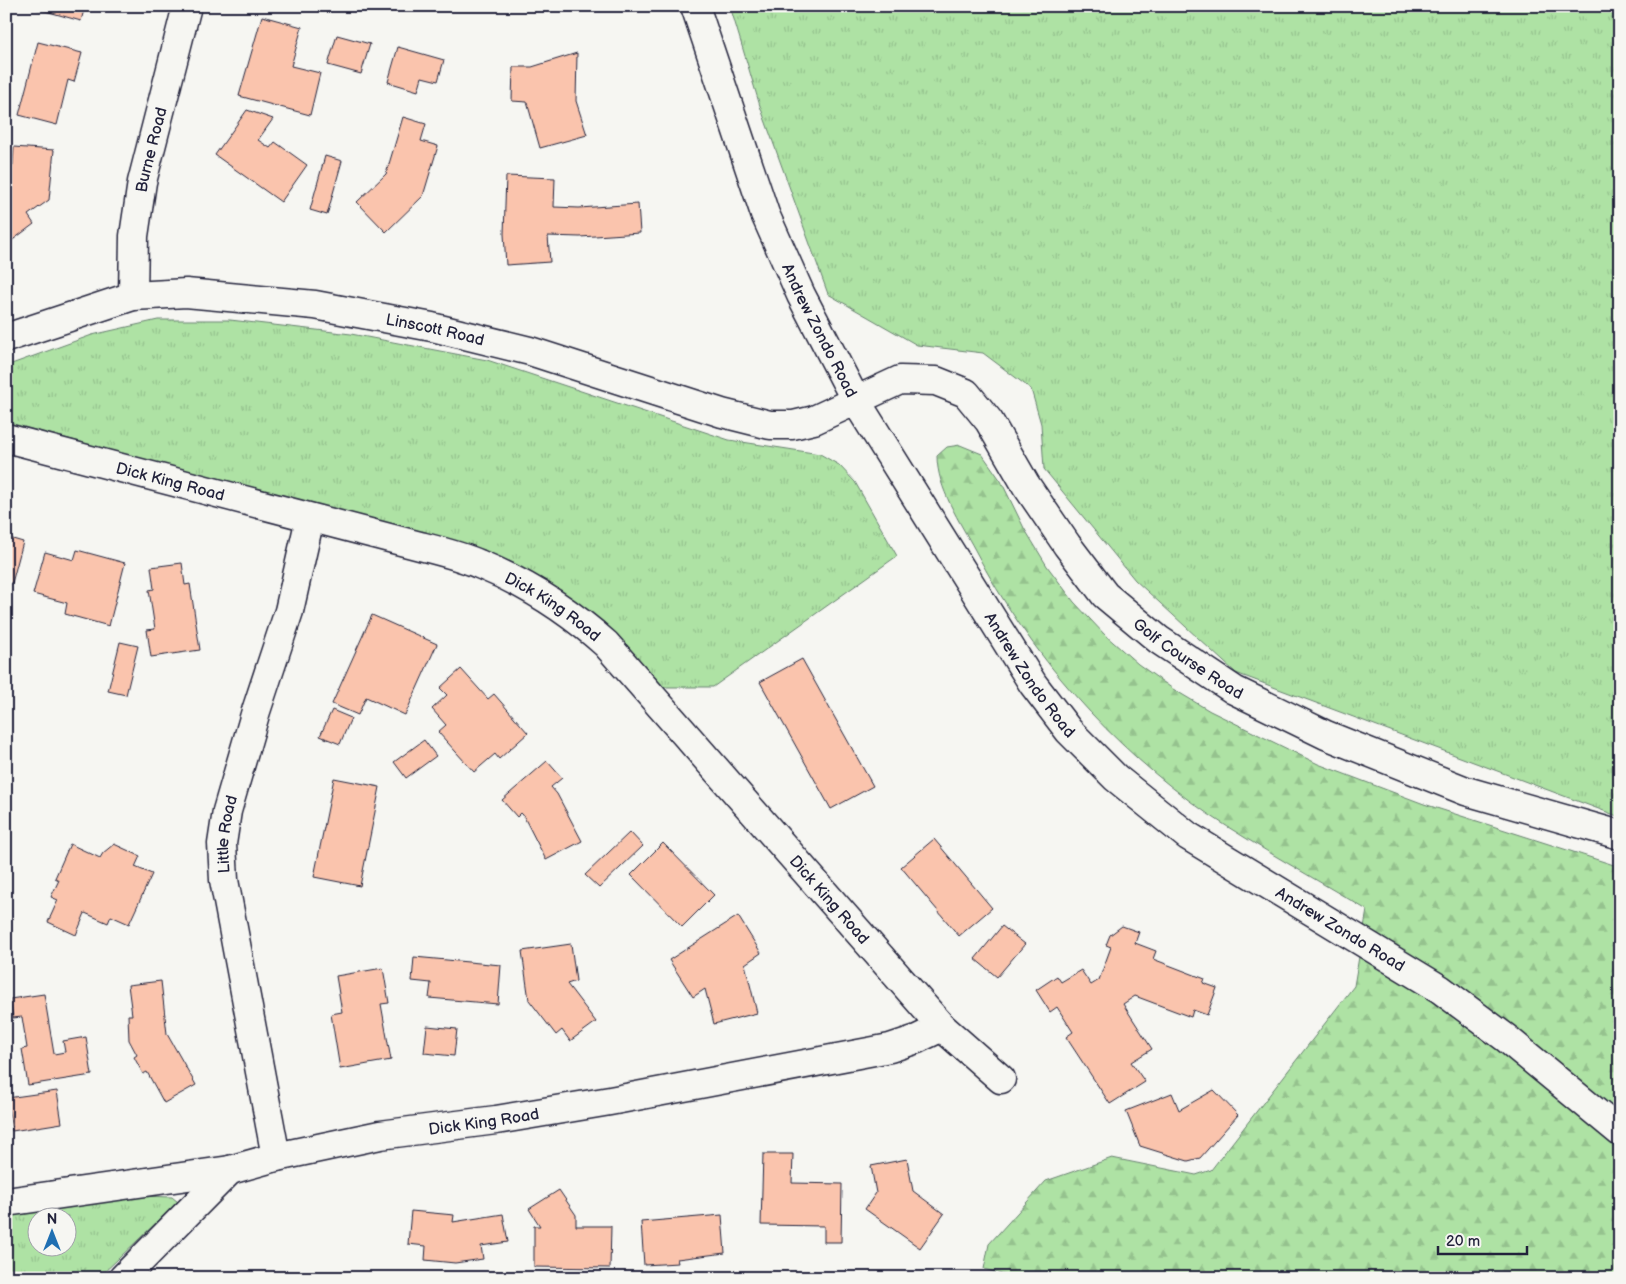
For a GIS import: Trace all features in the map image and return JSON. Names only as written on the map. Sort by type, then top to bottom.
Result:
[{"type":"street","name":"Burne Road","points":[[133,296],[134,236],[142,182],[187,6]]},
{"type":"street","name":"Andrew Zondo Road","points":[[695,6],[765,214],[801,295],[856,401],[1032,684],[1069,731],[1116,778],[1188,836],[1440,989],[1506,1038],[1620,1132]]},
{"type":"street","name":"Linscott Road","points":[[6,338],[133,296],[186,293],[315,305],[432,327],[530,351],[722,413],[770,425],[793,425],[814,420],[856,401]]},
{"type":"street","name":"Golf Course Road","points":[[856,401],[900,380],[936,381],[966,393],[999,436],[1026,485],[1067,545],[1105,594],[1159,640],[1234,690],[1326,735],[1466,791],[1620,835]]},
{"type":"street","name":"Dick King Road","points":[[6,438],[420,546],[478,563],[535,591],[573,614],[606,644],[942,1027],[1000,1079]]},
{"type":"street","name":"Little Road","points":[[276,1157],[224,880],[222,844],[227,811],[256,711],[289,611],[310,518]]},
{"type":"street","name":"Dick King Road","points":[[6,1202],[230,1170],[276,1157],[380,1135],[496,1120],[562,1109],[890,1048],[917,1039],[942,1027]]},
{"type":"street","name":"Dick King Road","points":[[123,1278],[230,1170]]},
{"type":"green space","points":[[730,6],[1620,6],[1620,817],[1236,673],[1135,580],[1044,469],[1041,424],[1031,389],[983,353],[917,345],[828,294],[760,106]]},
{"type":"green space","points":[[158,320],[230,320],[351,334],[487,360],[729,440],[820,454],[839,465],[855,482],[897,556],[713,687],[664,687],[616,635],[592,613],[537,578],[497,560],[456,544],[6,422],[6,366],[92,335]]},
{"type":"green space","points":[[960,445],[982,454],[1001,481],[1024,528],[1047,566],[1074,602],[1105,635],[1138,664],[1173,689],[1210,711],[1318,764],[1424,804],[1620,867],[1620,1278],[1016,1278],[984,1269],[989,1244],[1046,1181],[1112,1158],[1196,1175],[1211,1170],[1354,986],[1367,910],[1227,827],[1172,788],[1138,759],[1075,696],[1021,626],[997,588],[950,504],[941,480],[937,456],[947,447]]},
{"type":"green space","points":[[113,1195],[172,1197],[178,1202],[98,1278],[6,1278],[6,1212],[28,1209],[28,1256],[78,1256],[78,1206],[44,1206]]},
{"type":"building","points":[[27,6],[85,6],[81,21]]},
{"type":"building","points":[[262,16],[302,27],[291,66],[320,73],[310,115],[239,96]]},
{"type":"building","points":[[337,35],[370,44],[361,74],[328,65]]},
{"type":"building","points":[[38,42],[82,53],[74,82],[68,80],[57,125],[19,115]]},
{"type":"building","points":[[398,47],[444,60],[438,81],[422,77],[418,91],[388,82]]},
{"type":"building","points":[[577,53],[576,101],[587,135],[540,148],[527,102],[512,101],[513,67],[532,67]]},
{"type":"building","points":[[247,110],[273,119],[258,140],[270,148],[275,142],[307,165],[281,202],[215,155]]},
{"type":"building","points":[[403,117],[426,124],[421,141],[438,146],[423,196],[386,232],[357,202],[386,174]]},
{"type":"building","points":[[14,147],[54,150],[49,200],[28,215],[34,224],[6,245],[6,175],[7,164],[13,165]]},
{"type":"building","points":[[325,156],[342,161],[327,215],[310,210]]},
{"type":"building","points":[[506,176],[555,178],[554,207],[579,208],[638,204],[640,233],[580,237],[548,236],[550,262],[506,265],[504,234]]},
{"type":"building","points":[[6,537],[23,542],[12,583],[6,581]]},
{"type":"building","points":[[77,550],[125,563],[109,626],[65,614],[67,603],[33,594],[45,552],[74,560]]},
{"type":"building","points":[[182,563],[185,585],[190,584],[200,650],[151,657],[147,630],[155,629],[149,590],[154,589],[151,567]]},
{"type":"building","points":[[372,615],[437,644],[405,715],[366,697],[358,715],[332,704]]},
{"type":"building","points":[[120,642],[138,646],[126,695],[108,691]]},
{"type":"building","points":[[802,659],[873,786],[831,809],[760,682]]},
{"type":"building","points":[[461,669],[488,699],[494,694],[528,733],[499,759],[495,754],[474,772],[438,732],[446,725],[432,709],[447,695],[440,688]]},
{"type":"building","points":[[332,710],[351,718],[340,744],[320,736]]},
{"type":"building","points":[[424,740],[436,756],[406,778],[394,762]]},
{"type":"building","points":[[547,761],[562,778],[551,787],[557,794],[582,841],[546,860],[523,815],[521,813],[517,817],[502,800]]},
{"type":"building","points":[[334,778],[380,787],[360,886],[314,877]]},
{"type":"building","points":[[630,832],[643,846],[599,888],[585,875]]},
{"type":"building","points":[[934,839],[992,908],[959,936],[901,867]]},
{"type":"building","points":[[663,843],[714,895],[682,927],[631,875]]},
{"type":"building","points":[[70,844],[100,858],[114,844],[140,856],[135,867],[152,874],[129,924],[111,916],[108,923],[85,913],[76,935],[48,922],[58,900],[51,897],[59,880],[55,878]]},
{"type":"building","points":[[738,916],[761,953],[745,964],[757,1013],[714,1024],[705,989],[693,997],[669,960]]},
{"type":"building","points":[[1002,926],[1025,944],[997,977],[975,959]]},
{"type":"building","points":[[1122,926],[1139,932],[1135,943],[1156,951],[1153,959],[1205,979],[1203,983],[1217,988],[1207,1015],[1193,1010],[1191,1017],[1135,996],[1123,1004],[1152,1049],[1131,1062],[1145,1082],[1110,1104],[1066,1037],[1073,1032],[1057,1007],[1050,1012],[1036,990],[1057,976],[1061,982],[1081,970],[1091,985],[1099,980],[1111,947],[1106,945],[1110,935]]},
{"type":"building","points":[[571,944],[576,981],[567,984],[596,1022],[570,1041],[562,1030],[556,1035],[529,1000],[522,951]]},
{"type":"building","points":[[414,957],[501,965],[498,1004],[429,998],[431,983],[412,981]]},
{"type":"building","points":[[383,968],[389,1003],[381,1004],[391,1060],[340,1069],[331,1014],[342,1012],[336,976]]},
{"type":"building","points":[[161,981],[167,1034],[196,1085],[164,1103],[147,1072],[143,1074],[134,1057],[137,1055],[129,1040],[128,1015],[132,1015],[128,985]]},
{"type":"building","points":[[44,994],[54,1054],[65,1052],[63,1041],[86,1037],[92,1075],[28,1085],[22,1049],[27,1048],[22,1017],[13,1018],[10,999]]},
{"type":"building","points":[[427,1026],[457,1029],[454,1056],[424,1053]]},
{"type":"building","points":[[1214,1090],[1238,1115],[1200,1158],[1188,1161],[1140,1146],[1126,1111],[1172,1093],[1179,1110]]},
{"type":"building","points":[[57,1091],[62,1123],[12,1131],[7,1098]]},
{"type":"building","points":[[763,1154],[793,1154],[792,1183],[842,1184],[841,1242],[824,1242],[824,1226],[761,1225]]},
{"type":"building","points":[[907,1159],[913,1191],[944,1214],[920,1248],[865,1209],[876,1193],[871,1166]]},
{"type":"building","points":[[559,1190],[576,1215],[576,1226],[611,1226],[610,1268],[534,1267],[534,1226],[540,1226],[529,1209]]},
{"type":"building","points":[[411,1211],[454,1215],[453,1222],[503,1214],[508,1242],[481,1246],[483,1259],[455,1263],[425,1260],[426,1246],[408,1244]]},
{"type":"building","points":[[722,1215],[725,1253],[677,1259],[678,1263],[644,1265],[641,1222]]},
{"type":"building","points":[[290,1271],[293,1278],[276,1278]]}]
